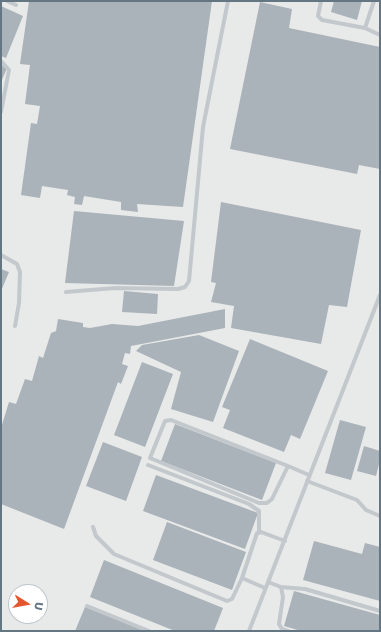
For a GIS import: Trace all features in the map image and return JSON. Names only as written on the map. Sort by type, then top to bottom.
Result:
[{"type":"lane","points":[[7,1],[16,5]]},
{"type":"lane","points":[[66,292],[115,288],[178,289],[185,288],[189,281],[203,127],[228,1]]},
{"type":"lane","points":[[320,1],[318,16],[322,20],[364,28],[380,35]]},
{"type":"lane","points":[[364,28],[374,1]]},
{"type":"lane","points":[[1,61],[9,70],[1,112]]},
{"type":"lane","points":[[1,255],[17,264],[20,272],[19,303],[15,326]]},
{"type":"lane","points":[[249,631],[380,295]]},
{"type":"lane","points":[[288,466],[272,499],[267,503],[259,503],[150,458],[164,421],[168,420],[288,466],[309,475]]},
{"type":"lane","points":[[93,527],[96,536],[114,554],[223,600],[229,601],[232,599],[242,578],[259,533],[259,510],[249,504],[148,465]]},
{"type":"lane","points":[[308,482],[357,500],[366,510],[380,516]]},
{"type":"lane","points":[[259,533],[285,541]]},
{"type":"lane","points":[[242,578],[265,588]]},
{"type":"lane","points":[[268,582],[281,587],[305,589],[380,611]]},
{"type":"lane","points":[[281,587],[283,597],[279,624],[282,629],[288,631]]},
{"type":"lane","points":[[87,606],[149,631]]},
{"type":"shaded area","points":[[1,1],[380,1],[380,631],[1,631]]},
{"type":"building","points":[[29,1],[212,1],[183,207],[137,204],[138,212],[121,210],[121,202],[84,196],[82,205],[74,204],[75,197],[67,195],[68,190],[42,186],[40,198],[21,195],[31,123],[37,124],[40,106],[25,104],[30,65],[20,64]]},
{"type":"building","points":[[334,1],[362,1],[357,20],[331,12]]},
{"type":"building","points":[[260,2],[292,9],[289,28],[380,47],[380,169],[359,165],[357,174],[230,149]]},
{"type":"building","points":[[1,6],[23,16],[6,58],[1,56]]},
{"type":"building","points":[[1,65],[7,68],[1,82]]},
{"type":"building","points":[[221,202],[361,230],[347,307],[329,305],[321,344],[231,328],[234,306],[211,302],[216,283],[211,282]]},
{"type":"building","points":[[74,211],[184,221],[174,286],[65,283]]},
{"type":"building","points":[[1,269],[9,272],[1,291]]},
{"type":"building","points":[[124,291],[158,294],[157,314],[122,312]]},
{"type":"building","points":[[225,309],[225,328],[131,346],[130,354],[125,353],[122,364],[128,366],[121,384],[118,382],[64,529],[1,504],[1,428],[9,402],[16,404],[25,379],[32,381],[39,356],[43,358],[51,333],[56,331],[58,319],[83,323],[83,327],[90,328],[112,324],[138,326]]},
{"type":"building","points":[[199,335],[239,351],[213,422],[171,409],[181,372],[136,351],[142,345]]},
{"type":"building","points":[[250,339],[328,371],[300,439],[291,435],[284,452],[223,428],[230,410],[222,407]]},
{"type":"building","points":[[142,362],[173,374],[145,447],[114,435]]},
{"type":"building","points":[[340,420],[366,427],[351,480],[325,473]]},
{"type":"building","points":[[175,424],[276,463],[262,500],[161,461]]},
{"type":"building","points":[[103,442],[142,457],[126,501],[86,486]]},
{"type":"building","points":[[364,446],[380,451],[380,460],[376,476],[357,471]]},
{"type":"building","points":[[156,475],[258,513],[245,549],[143,511]]},
{"type":"building","points":[[167,522],[246,552],[232,590],[153,560]]},
{"type":"building","points":[[314,541],[362,554],[365,543],[380,547],[380,601],[303,580]]},
{"type":"building","points":[[104,560],[223,608],[214,631],[175,631],[90,597]]},
{"type":"building","points":[[294,591],[380,615],[380,631],[301,631],[284,626]]},
{"type":"building","points":[[85,607],[145,631],[75,631]]}]
